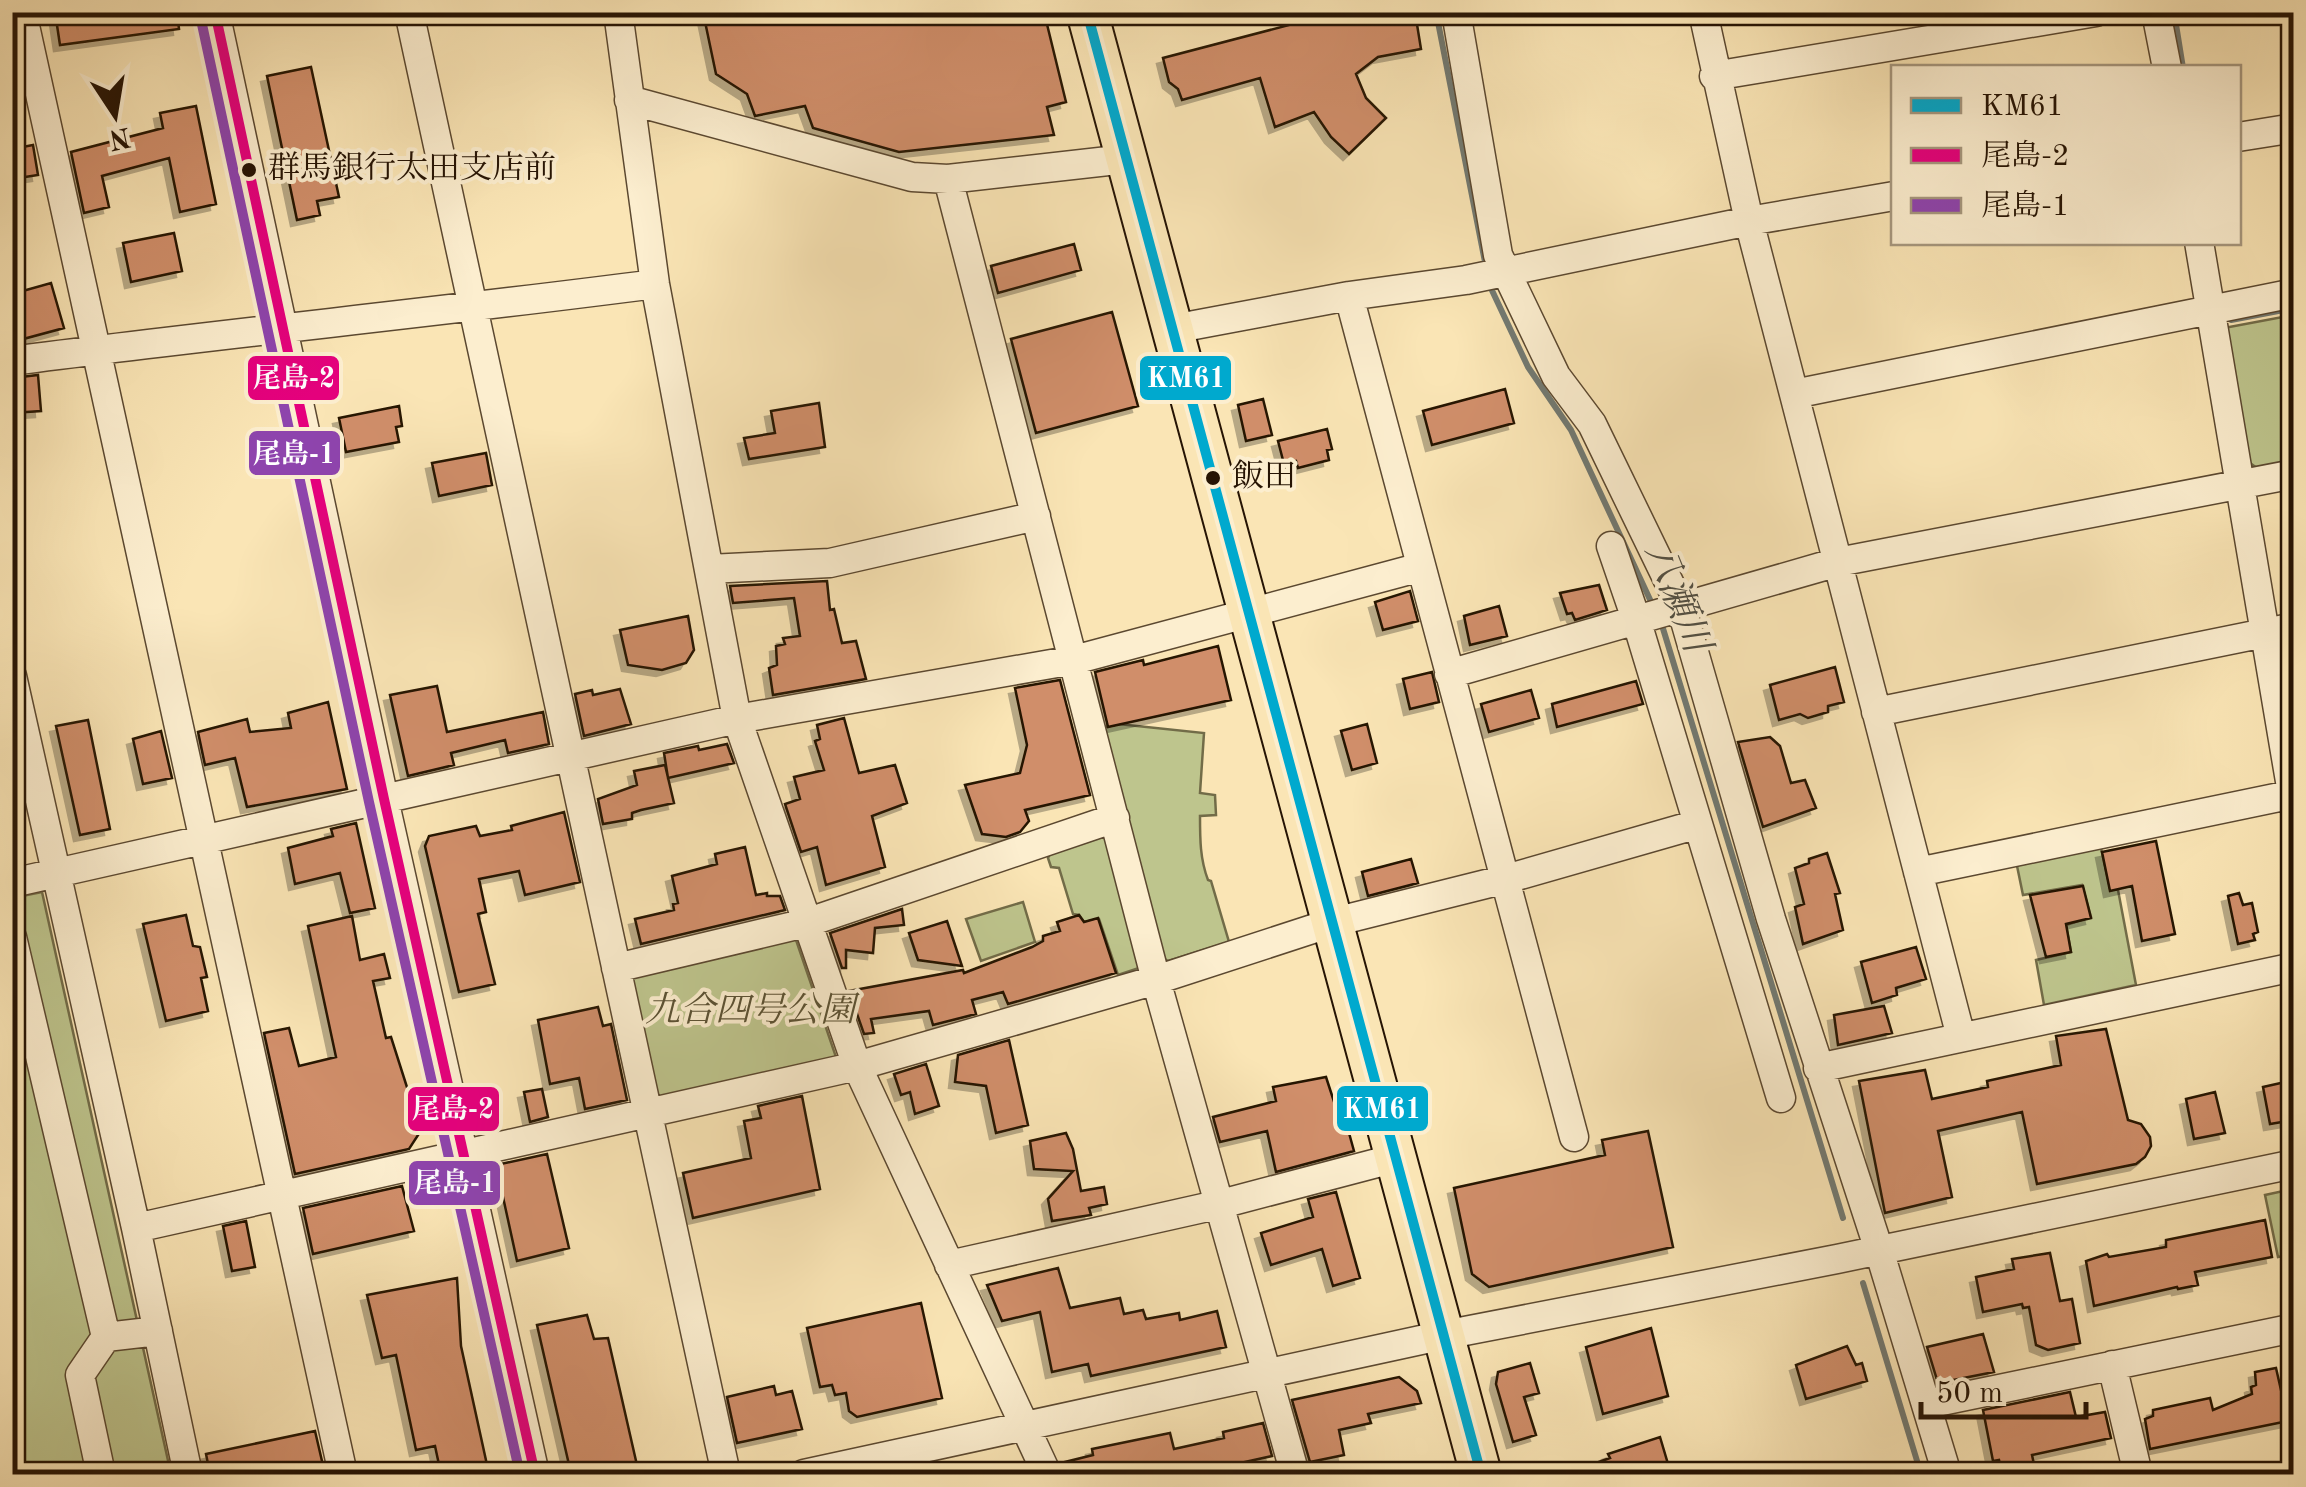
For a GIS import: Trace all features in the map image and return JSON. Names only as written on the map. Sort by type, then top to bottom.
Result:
[{"type":"highway","points":[[1087,12],[1481,1474]]},
{"type":"street","points":[[22,12],[343,1474]]},
{"type":"street","points":[[215,12],[384,799],[535,1474]]},
{"type":"street","points":[[408,12],[726,1474]]},
{"type":"street","points":[[618,12],[655,284],[738,719],[857,1066],[1046,1474]]},
{"type":"street","points":[[1456,12],[1498,254],[1556,376],[1592,424],[1770,920],[1879,1250],[1947,1474]]},
{"type":"street","points":[[1703,12],[1714,76],[1750,221],[1961,1037]]},
{"type":"street","points":[[1714,76],[2096,12]]},
{"type":"street","points":[[2156,12],[2166,65]]},
{"type":"street","points":[[629,100],[912,177],[948,178],[1126,159]]},
{"type":"street","points":[[2241,137],[2294,128]]},
{"type":"street","points":[[948,178],[1156,980],[1295,1474]]},
{"type":"street","points":[[1173,328],[1506,272],[1750,221],[1891,197]]},
{"type":"street","points":[[1918,872],[2293,798],[2200,245]]},
{"type":"street","points":[[12,360],[655,284]]},
{"type":"street","points":[[1794,394],[2294,292]]},
{"type":"street","points":[[1349,296],[1574,1138]]},
{"type":"street","points":[[1450,674],[1838,562],[2294,474]]},
{"type":"street","points":[[709,569],[830,564],[1036,516]]},
{"type":"street","points":[[1611,546],[1657,613],[1698,824],[1782,1098]]},
{"type":"street","points":[[12,883],[738,719],[1074,660],[1422,567]]},
{"type":"street","points":[[1876,712],[2294,627]]},
{"type":"street","points":[[13,686],[188,1474]]},
{"type":"street","points":[[616,968],[806,923],[1114,818]]},
{"type":"street","points":[[136,1228],[857,1066],[1156,980],[1334,922],[1506,879],[1698,824]]},
{"type":"street","points":[[12,936],[106,1338]]},
{"type":"street","points":[[1818,1068],[2294,967]]},
{"type":"street","points":[[950,1264],[1221,1204],[1396,1158]]},
{"type":"street","points":[[804,1474],[1444,1335],[2294,1164]]},
{"type":"street","points":[[1927,1404],[2294,1328]]},
{"type":"street","points":[[101,1474],[80,1374],[106,1338],[158,1331]]},
{"type":"street","points":[[2112,1365],[2138,1474]]},
{"type":"green space","points":[[2293,315],[2293,461],[2257,468],[2250,463],[2224,328]]},
{"type":"green space","points":[[1118,724],[1204,733],[1200,793],[1215,795],[1216,815],[1200,816],[1201,849],[1229,942],[1168,961],[1160,956],[1101,728]]},
{"type":"green space","points":[[1097,834],[1108,839],[1142,967],[1118,975],[1099,919],[1084,922],[1073,914],[1059,868],[1051,867],[1048,858],[1052,850]]},
{"type":"green space","points":[[2100,844],[2110,888],[2118,890],[2136,985],[2044,1005],[2036,960],[2071,952],[2066,925],[2091,917],[2082,885],[2023,895],[2016,861]]},
{"type":"green space","points":[[42,892],[171,1474],[13,1474],[12,898]]},
{"type":"green space","points":[[1023,902],[1035,942],[981,961],[966,919]]},
{"type":"green space","name":"九合四号公園","points":[[794,934],[836,1057],[665,1098],[653,1094],[627,974]]},
{"type":"green space","points":[[2293,1189],[2293,1254],[2278,1257],[2265,1195]]},
{"type":"building","points":[[55,12],[177,12],[179,29],[60,45]]},
{"type":"building","points":[[703,12],[1044,12],[1066,102],[1047,107],[1054,135],[899,152],[813,128],[805,106],[755,116],[747,94],[716,74]]},
{"type":"building","points":[[1309,12],[1415,12],[1421,49],[1378,57],[1356,74],[1366,98],[1386,118],[1349,154],[1314,112],[1275,127],[1260,78],[1182,100],[1178,89],[1169,82],[1163,58],[1312,19]]},
{"type":"building","points":[[311,67],[339,197],[317,201],[320,215],[297,220],[267,76]]},
{"type":"building","points":[[196,106],[216,204],[180,212],[169,158],[102,176],[109,207],[84,213],[71,152],[163,128],[160,113]]},
{"type":"building","points":[[33,145],[38,175],[12,179],[12,149]]},
{"type":"building","points":[[174,233],[182,271],[131,282],[123,243]]},
{"type":"building","points":[[1074,244],[1081,270],[998,293],[991,266]]},
{"type":"building","points":[[51,283],[64,328],[12,342],[12,294]]},
{"type":"building","points":[[1112,312],[1138,406],[1036,433],[1011,339]]},
{"type":"building","points":[[38,375],[41,411],[12,413],[12,378]]},
{"type":"building","points":[[1505,389],[1514,423],[1432,445],[1423,411]]},
{"type":"building","points":[[1263,399],[1272,435],[1246,441],[1238,405]]},
{"type":"building","points":[[819,403],[825,447],[749,459],[744,438],[775,433],[771,411]]},
{"type":"building","points":[[399,406],[399,442],[346,452],[339,418]]},
{"type":"building","points":[[1327,429],[1332,449],[1327,450],[1329,460],[1298,468],[1296,461],[1284,464],[1278,441]]},
{"type":"building","points":[[486,453],[492,485],[439,496],[432,463]]},
{"type":"building","points":[[827,581],[830,610],[834,609],[842,643],[856,641],[866,679],[773,695],[769,668],[777,665],[776,646],[785,644],[783,638],[800,636],[794,598],[733,603],[730,586]]},
{"type":"building","points":[[1599,585],[1607,610],[1575,620],[1572,613],[1567,614],[1560,593]]},
{"type":"building","points":[[1410,591],[1418,621],[1383,630],[1375,602]]},
{"type":"building","points":[[1499,606],[1507,636],[1470,645],[1464,616]]},
{"type":"building","points":[[688,616],[694,650],[686,663],[662,670],[628,665],[620,630]]},
{"type":"building","points":[[1218,646],[1231,700],[1108,727],[1095,672],[1143,660],[1144,665]]},
{"type":"building","points":[[1835,667],[1844,702],[1808,718],[1800,714],[1779,720],[1770,685]]},
{"type":"building","points":[[1432,672],[1439,702],[1410,709],[1403,679]]},
{"type":"building","points":[[1060,680],[1090,795],[1025,810],[1029,821],[1020,832],[1006,837],[982,834],[965,785],[1020,773],[1027,745],[1015,688]]},
{"type":"building","points":[[1636,681],[1643,704],[1557,727],[1552,704]]},
{"type":"building","points":[[437,686],[447,732],[543,712],[549,744],[508,753],[505,740],[451,753],[454,765],[408,776],[390,695]]},
{"type":"building","points":[[620,689],[631,724],[584,736],[575,694]]},
{"type":"building","points":[[1531,690],[1539,718],[1489,732],[1481,704]]},
{"type":"building","points":[[328,702],[347,789],[247,807],[235,758],[205,765],[198,732],[247,719],[250,732],[291,728],[288,713]]},
{"type":"building","points":[[844,718],[859,773],[895,765],[907,803],[872,816],[885,867],[826,885],[817,847],[801,852],[785,804],[800,799],[794,777],[824,770],[815,741],[820,739],[817,725]]},
{"type":"building","points":[[88,720],[110,829],[80,835],[56,726]]},
{"type":"building","points":[[1367,724],[1377,763],[1352,770],[1341,731]]},
{"type":"building","points":[[161,731],[172,778],[143,784],[133,739]]},
{"type":"building","points":[[1770,737],[1780,746],[1791,783],[1805,780],[1816,808],[1763,827],[1738,742]]},
{"type":"building","points":[[727,744],[734,763],[668,778],[664,753]]},
{"type":"building","points":[[665,765],[674,803],[632,813],[632,819],[603,824],[598,799],[637,785],[634,771]]},
{"type":"building","points":[[564,812],[580,882],[525,895],[519,871],[479,879],[486,912],[478,914],[495,984],[459,992],[425,846],[429,836],[476,826],[480,836],[512,830],[511,826]]},
{"type":"building","points":[[356,823],[375,908],[350,913],[340,873],[295,884],[288,848],[333,836],[331,829]]},
{"type":"building","points":[[2156,841],[2175,934],[2142,941],[2132,886],[2110,891],[2102,852]]},
{"type":"building","points":[[745,847],[756,895],[780,896],[785,910],[641,944],[635,919],[674,910],[673,904],[678,903],[672,876],[717,864],[715,854]]},
{"type":"building","points":[[1827,853],[1840,893],[1835,894],[1843,930],[1803,944],[1795,907],[1804,904],[1795,868]]},
{"type":"building","points":[[1411,859],[1418,883],[1368,896],[1362,872]]},
{"type":"building","points":[[2083,886],[2091,918],[2066,924],[2071,952],[2046,957],[2030,895]]},
{"type":"building","points":[[2239,893],[2243,905],[2252,903],[2258,932],[2253,934],[2255,940],[2238,944],[2228,896]]},
{"type":"building","points":[[902,909],[904,925],[875,928],[873,953],[846,950],[846,968],[842,968],[830,933]]},
{"type":"building","points":[[186,915],[193,946],[200,947],[207,977],[201,978],[208,1011],[166,1021],[143,924]]},
{"type":"building","points":[[1079,915],[1084,922],[1098,918],[1116,973],[1008,1004],[1003,992],[972,1000],[976,1014],[933,1025],[929,1011],[871,1019],[874,1033],[864,1034],[849,991],[963,970],[964,973],[1032,947],[1043,941],[1043,936],[1060,931],[1057,922]]},
{"type":"building","points":[[352,916],[360,960],[384,954],[390,978],[373,981],[386,1038],[391,1037],[412,1103],[421,1101],[422,1129],[409,1149],[295,1174],[264,1033],[289,1028],[299,1066],[336,1057],[308,926]]},
{"type":"building","points":[[947,921],[962,966],[918,960],[909,933]]},
{"type":"building","points":[[1916,947],[1926,979],[1896,988],[1897,995],[1872,1003],[1861,962]]},
{"type":"building","points":[[1884,1006],[1892,1033],[1838,1045],[1834,1015]]},
{"type":"building","points":[[598,1007],[603,1026],[611,1024],[627,1100],[585,1109],[579,1078],[550,1084],[538,1020]]},
{"type":"building","points":[[2106,1029],[2128,1120],[2141,1124],[2150,1137],[2151,1146],[2145,1157],[2136,1164],[2037,1184],[2022,1112],[1938,1131],[1952,1197],[1885,1213],[1859,1081],[1925,1070],[1932,1099],[1988,1087],[1987,1081],[2061,1065],[2056,1036]]},
{"type":"building","points":[[1009,1040],[1028,1125],[996,1133],[986,1086],[955,1082],[958,1055]]},
{"type":"building","points":[[926,1064],[939,1106],[915,1114],[910,1092],[901,1095],[894,1074]]},
{"type":"building","points":[[1326,1077],[1339,1117],[1344,1115],[1354,1151],[1276,1172],[1267,1131],[1220,1142],[1213,1117],[1276,1101],[1273,1087]]},
{"type":"building","points":[[2294,1080],[2294,1120],[2270,1124],[2263,1087]]},
{"type":"building","points":[[542,1089],[548,1117],[530,1122],[524,1092]]},
{"type":"building","points":[[2215,1092],[2225,1133],[2194,1139],[2186,1099]]},
{"type":"building","points":[[802,1096],[820,1189],[693,1218],[683,1173],[751,1158],[744,1121],[761,1118],[758,1106]]},
{"type":"building","points":[[1648,1131],[1673,1247],[1489,1287],[1472,1274],[1454,1188],[1605,1155],[1602,1140]]},
{"type":"building","points":[[1066,1133],[1081,1191],[1104,1187],[1107,1204],[1089,1208],[1091,1215],[1052,1221],[1048,1199],[1073,1171],[1034,1169],[1030,1141]]},
{"type":"building","points":[[547,1154],[569,1248],[517,1261],[496,1165]]},
{"type":"building","points":[[402,1186],[414,1231],[313,1254],[303,1208]]},
{"type":"building","points":[[1336,1192],[1360,1278],[1333,1286],[1322,1249],[1271,1265],[1261,1233],[1313,1217],[1308,1199]]},
{"type":"building","points":[[2265,1220],[2272,1257],[2195,1272],[2198,1285],[2094,1306],[2086,1261],[2107,1254],[2109,1257],[2166,1247],[2166,1240]]},
{"type":"building","points":[[246,1221],[255,1267],[232,1271],[223,1226]]},
{"type":"building","points":[[2050,1253],[2060,1301],[2072,1299],[2080,1343],[2048,1350],[2036,1345],[2029,1307],[2023,1308],[2022,1304],[1983,1312],[1976,1277],[2014,1269],[2012,1259]]},
{"type":"building","points":[[1058,1268],[1070,1308],[1120,1298],[1124,1314],[1143,1310],[1146,1319],[1179,1313],[1180,1320],[1217,1311],[1226,1347],[1091,1376],[1088,1364],[1052,1372],[1040,1312],[1002,1321],[987,1285]]},
{"type":"building","points":[[457,1278],[461,1346],[489,1474],[441,1474],[435,1446],[416,1450],[396,1355],[382,1358],[367,1295]]},
{"type":"building","points":[[921,1303],[942,1398],[857,1417],[849,1411],[846,1393],[835,1395],[832,1385],[820,1387],[807,1328]]},
{"type":"building","points":[[587,1315],[594,1339],[608,1338],[639,1474],[583,1474],[570,1469],[537,1325]]},
{"type":"building","points":[[1651,1328],[1668,1396],[1603,1414],[1586,1347]]},
{"type":"building","points":[[1983,1334],[1994,1372],[1938,1383],[1927,1347]]},
{"type":"building","points":[[1847,1346],[1856,1365],[1862,1363],[1867,1381],[1806,1399],[1796,1365]]},
{"type":"building","points":[[1530,1363],[1539,1393],[1524,1397],[1536,1435],[1513,1442],[1496,1384],[1498,1372]]},
{"type":"building","points":[[2276,1368],[2288,1421],[2150,1449],[2145,1419],[2153,1416],[2153,1410],[2210,1398],[2213,1410],[2252,1394],[2255,1372]]},
{"type":"building","points":[[1399,1377],[1417,1391],[1421,1403],[1368,1414],[1371,1423],[1339,1430],[1344,1455],[1310,1462],[1292,1400]]},
{"type":"building","points":[[774,1386],[776,1395],[792,1391],[802,1429],[737,1443],[727,1397]]},
{"type":"building","points":[[2070,1392],[2076,1417],[2105,1412],[2111,1438],[2032,1455],[2036,1474],[2002,1474],[1999,1460],[1993,1461],[1983,1410]]},
{"type":"building","points":[[1263,1423],[1272,1456],[1236,1464],[1239,1474],[1201,1474],[1199,1463],[1146,1474],[1064,1474],[1061,1463],[1093,1455],[1092,1449],[1170,1433],[1174,1449],[1224,1438],[1223,1432]]},
{"type":"building","points":[[315,1431],[325,1474],[210,1474],[206,1454]]},
{"type":"building","points":[[1660,1437],[1668,1464],[1638,1474],[1571,1474],[1610,1458],[1608,1454]]},
{"type":"waterway","name":"八瀬川","points":[[1436,12],[1486,267]]},
{"type":"waterway","points":[[2174,12],[2183,65]]},
{"type":"waterway","name":"八瀬川","points":[[1489,284],[1528,367],[1571,430],[1653,606]]},
{"type":"waterway","points":[[2231,320],[2294,308]]},
{"type":"waterway","name":"八瀬川","points":[[1661,622],[1843,1218]]},
{"type":"waterway","name":"八瀬川","points":[[1863,1283],[1921,1474]]},
{"type":"transit line","name":"尾島-2","points":[[215,12],[384,799],[535,1474]]},
{"type":"transit line","name":"KM61","points":[[1087,12],[1481,1474]]},
{"type":"transit line","name":"尾島-1","points":[[200,15],[369,802],[520,1474]]},
{"type":"place","name":"群馬銀行太田支店前","points":[[249,170]]},
{"type":"place","name":"飯田","points":[[1213,478]]}]
